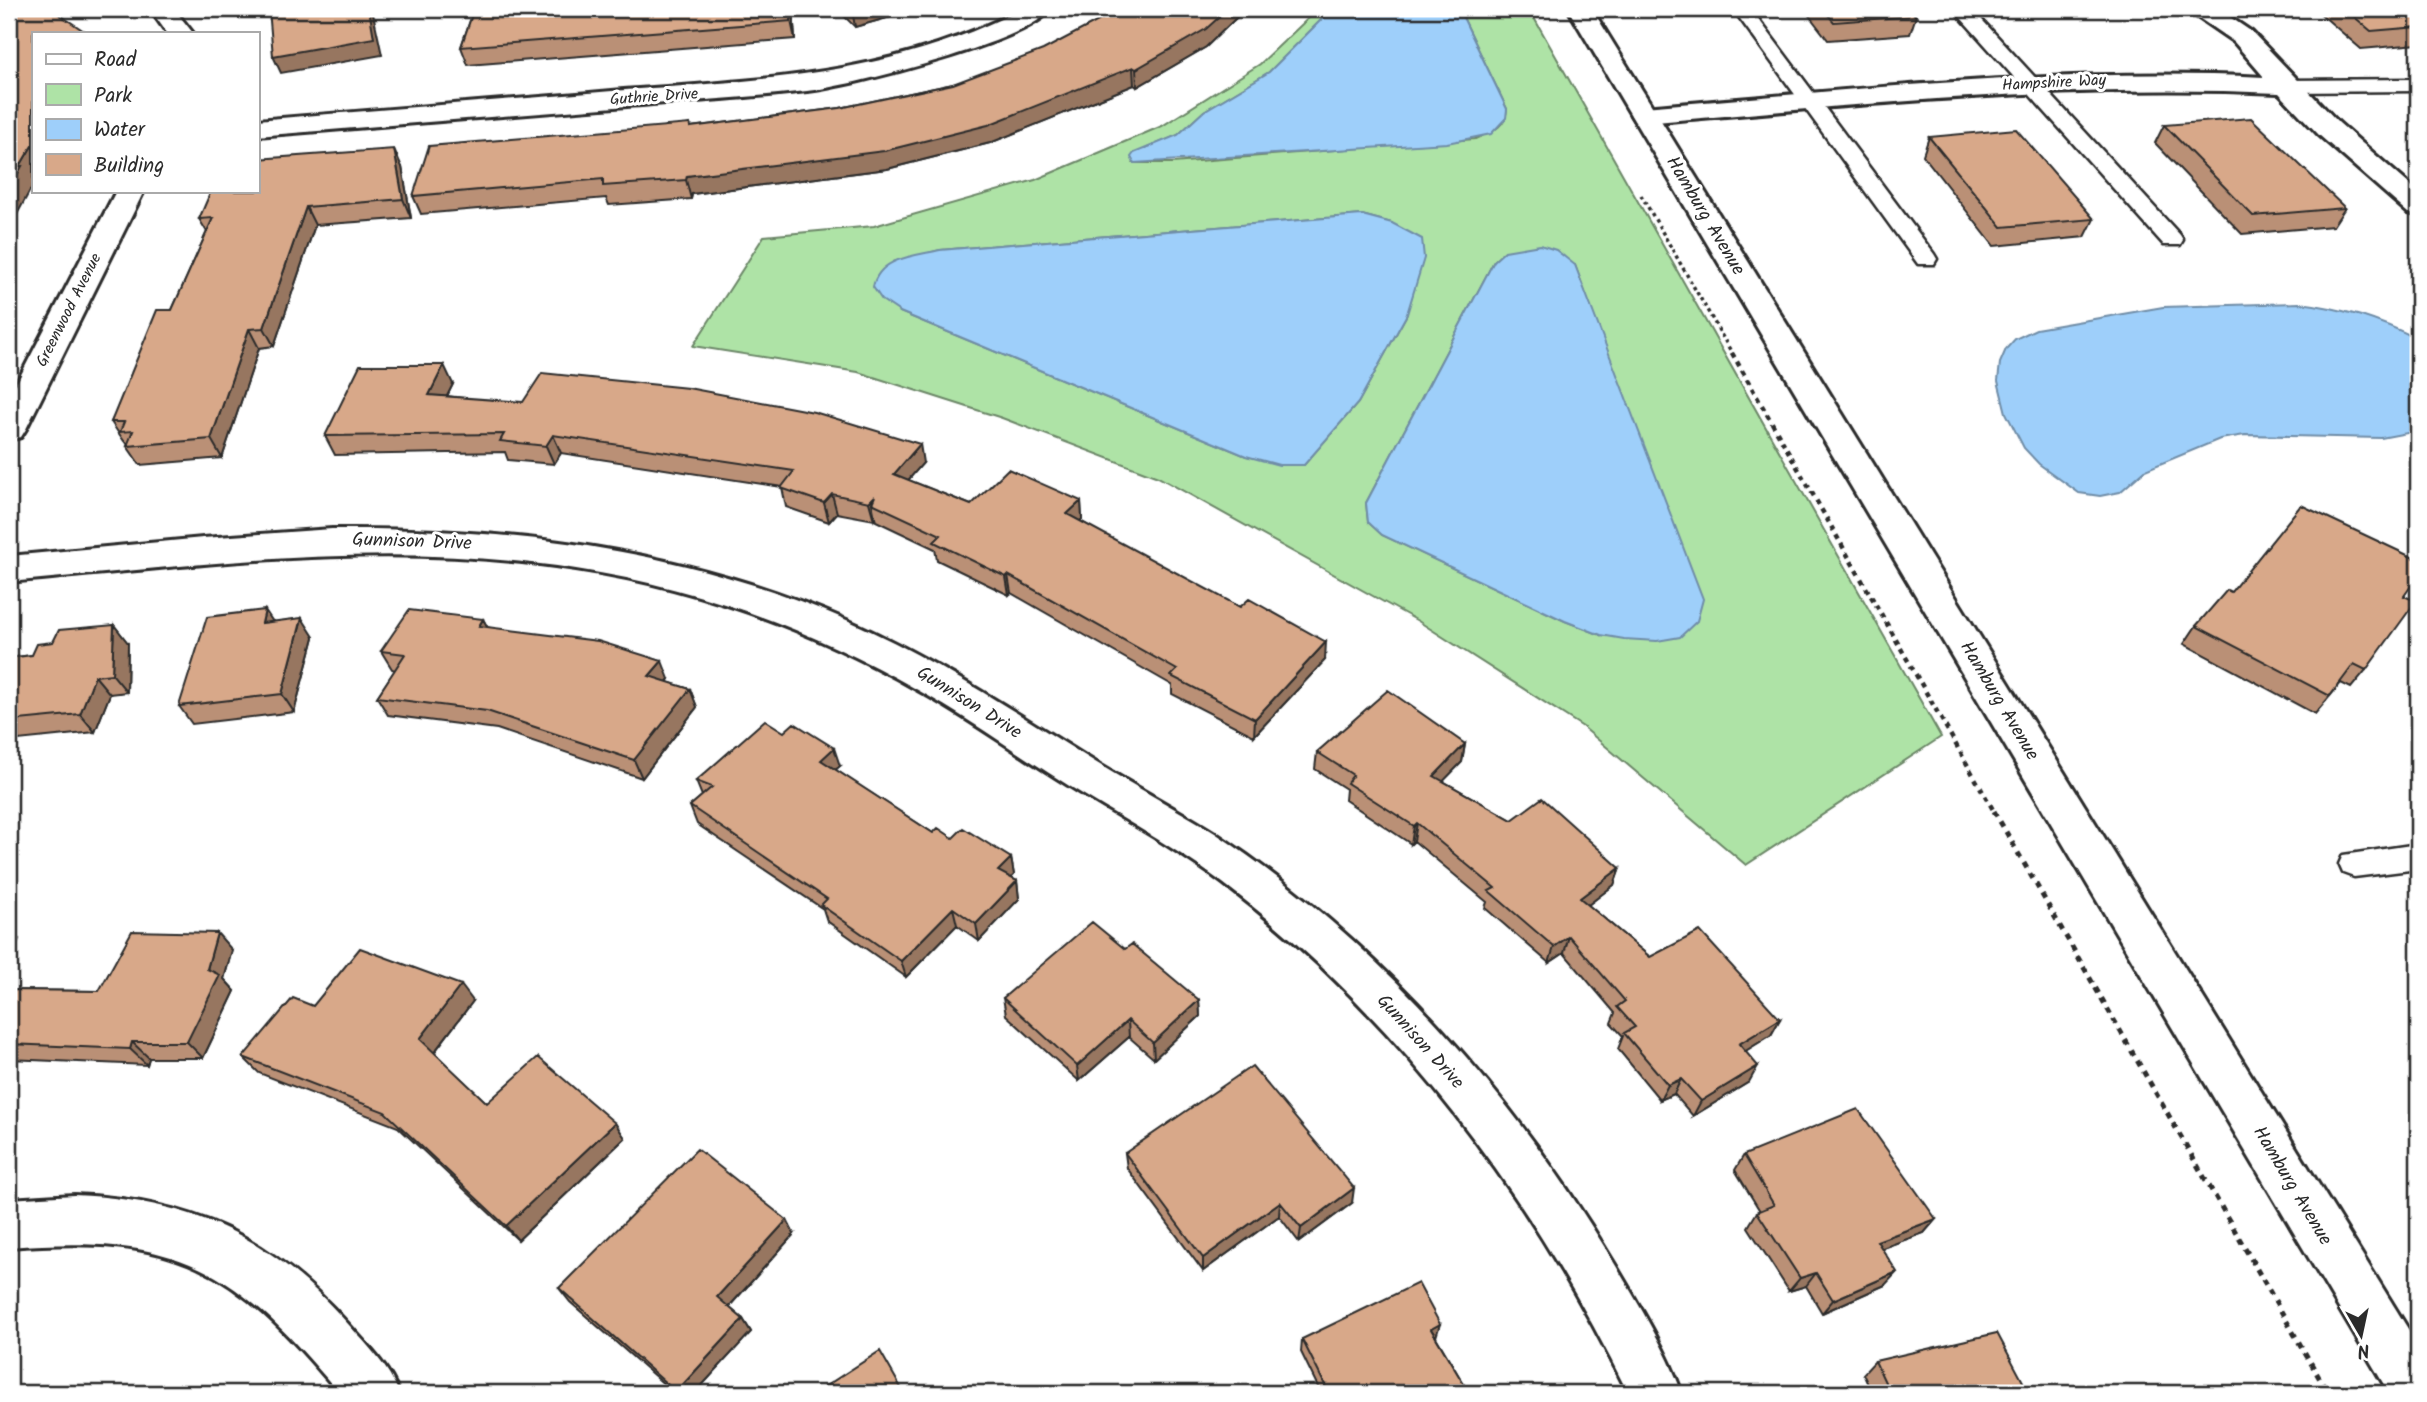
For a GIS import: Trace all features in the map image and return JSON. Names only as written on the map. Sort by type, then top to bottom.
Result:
[{"type":"street","points":[[162,9],[179,32]]},
{"type":"street","name":"Guthrie Drive","points":[[259,128],[809,83],[879,69],[939,52],[1039,9]]},
{"type":"street","name":"Hamburg Avenue","points":[[1580,9],[2418,1393]]},
{"type":"street","points":[[2202,9],[2243,37],[2329,129],[2418,208]]},
{"type":"street","name":"Hampshire Way","points":[[1644,115],[2031,84],[2156,80],[2287,86]]},
{"type":"street","name":"Greenwood Avenue","points":[[9,429],[129,192]]},
{"type":"street","name":"Gunnison Drive","points":[[9,569],[330,540],[482,544],[587,558],[686,576],[743,594],[860,642],[934,680],[1199,845],[1242,874],[1329,947],[1407,1025],[1497,1130],[1583,1256],[1633,1344],[1656,1393]]},
{"type":"street","points":[[9,1223],[79,1219],[133,1223],[181,1233],[259,1274],[307,1320],[373,1393]]},
{"type":"lane","points":[[1742,9],[1926,259]]},
{"type":"lane","points":[[1962,9],[2172,240]]},
{"type":"lane","points":[[2287,86],[2418,85]]},
{"type":"lane","points":[[2354,864],[2418,856]]},
{"type":"path","points":[[1639,192],[2328,1393]]},
{"type":"green space","points":[[1318,9],[1332,9],[1269,72],[1204,111],[1178,135],[1147,148],[1134,163],[1172,163],[1475,139],[1500,125],[1507,109],[1459,9],[1529,9],[1941,737],[1746,865],[1583,727],[1418,621],[1158,477],[1002,418],[858,372],[693,346],[764,236],[874,226],[1035,180],[1162,126],[1260,64]],"holes":[[[1362,215],[1392,223],[1407,314],[1358,403],[1304,465],[1246,456],[900,312],[893,262],[940,250]],[[1505,251],[1575,265],[1590,306],[1601,635],[1565,621],[1382,535],[1368,522],[1366,503],[1494,261]]]},
{"type":"water","points":[[1332,9],[1459,9],[1507,109],[1506,118],[1491,134],[1447,143],[1134,163],[1131,157],[1134,153],[1178,135],[1204,111],[1269,72]]},
{"type":"water","points":[[1362,215],[1392,223],[1422,239],[1424,258],[1407,314],[1358,403],[1304,465],[1279,465],[1246,456],[900,312],[882,300],[873,287],[882,269],[890,264],[909,256],[940,250]]},
{"type":"water","points":[[1540,245],[1556,250],[1575,265],[1703,599],[1697,621],[1680,637],[1657,641],[1601,635],[1565,621],[1382,535],[1368,522],[1366,503],[1494,261],[1505,251]]},
{"type":"water","points":[[2300,303],[2360,316],[2418,339],[2418,431],[2381,438],[2245,435],[2220,439],[2145,470],[2120,492],[2100,496],[2079,493],[2039,464],[2024,448],[2006,413],[1998,381],[2000,363],[2006,349],[2015,339],[2036,329],[2163,307]]},
{"type":"building","points":[[9,9],[51,9],[86,32],[32,32],[32,146],[9,190]]},
{"type":"building","points":[[269,9],[369,9],[374,38],[273,56]]},
{"type":"building","points":[[474,9],[791,9],[791,21],[461,47]]},
{"type":"building","points":[[1121,9],[1228,9],[1206,29],[1136,69],[1133,67],[988,125],[884,151],[687,176],[686,180],[603,186],[603,179],[413,196],[429,146],[690,124],[690,127],[840,108],[953,84],[1043,50]]},
{"type":"building","points":[[1823,9],[1910,9],[1916,16],[1834,22]]},
{"type":"building","points":[[2345,9],[2418,9],[2418,27],[2371,31]]},
{"type":"building","points":[[2251,118],[2345,208],[2253,216],[2164,125]]},
{"type":"building","points":[[2016,129],[2094,219],[2002,227],[1929,137]]},
{"type":"building","points":[[394,149],[403,199],[306,207],[264,328],[249,329],[211,439],[127,446],[133,431],[120,432],[124,422],[111,422],[157,310],[172,310],[213,218],[199,219],[211,192],[259,192],[259,159]]},
{"type":"building","points":[[360,365],[444,365],[429,395],[523,402],[542,373],[688,388],[814,412],[920,444],[894,474],[971,505],[1008,469],[1081,501],[1067,514],[1240,607],[1249,599],[1326,642],[1255,719],[1171,676],[1177,670],[1008,575],[1006,577],[934,542],[941,535],[872,503],[875,496],[869,502],[832,494],[824,503],[781,488],[794,471],[553,435],[546,446],[500,441],[504,434],[325,436]]},
{"type":"building","points":[[2301,505],[2418,560],[2418,576],[2404,596],[2416,601],[2366,670],[2354,664],[2330,696],[2196,626],[2227,590],[2231,592]]},
{"type":"building","points":[[265,610],[262,623],[302,618],[282,694],[179,706],[207,617]]},
{"type":"building","points":[[409,610],[483,619],[479,626],[598,641],[662,661],[649,676],[690,689],[634,760],[487,711],[377,697],[405,654],[381,651]]},
{"type":"building","points":[[114,625],[112,674],[95,676],[80,714],[9,721],[9,658],[32,655],[37,644],[53,642],[59,630]]},
{"type":"building","points":[[1388,690],[1465,744],[1434,776],[1512,820],[1542,798],[1620,868],[1580,898],[1650,957],[1700,931],[1780,1019],[1739,1044],[1758,1066],[1701,1101],[1681,1079],[1668,1085],[1624,1033],[1635,1027],[1617,1007],[1625,1001],[1569,936],[1554,947],[1489,891],[1495,888],[1417,823],[1414,826],[1347,783],[1353,775],[1317,752]]},
{"type":"building","points":[[765,720],[784,732],[794,723],[834,748],[821,760],[933,833],[938,828],[953,838],[963,828],[1011,858],[998,871],[1017,881],[976,924],[953,908],[901,961],[821,905],[827,899],[690,806],[712,787],[696,781]]},
{"type":"building","points":[[1092,922],[1125,949],[1132,944],[1199,1000],[1153,1043],[1128,1020],[1077,1066],[1003,998]]},
{"type":"building","points":[[132,931],[217,933],[207,969],[220,975],[187,1042],[132,1042],[130,1049],[9,1044],[9,990],[99,991]]},
{"type":"building","points":[[360,948],[461,985],[420,1039],[487,1103],[538,1057],[615,1123],[506,1226],[385,1112],[243,1057],[293,998],[313,1006]]},
{"type":"building","points":[[1252,1066],[1354,1188],[1301,1228],[1280,1202],[1203,1258],[1125,1153]]},
{"type":"building","points":[[1858,1109],[1936,1219],[1877,1241],[1897,1272],[1833,1300],[1816,1273],[1800,1278],[1757,1212],[1774,1205],[1744,1155]]},
{"type":"building","points":[[697,1149],[787,1220],[717,1297],[743,1319],[676,1392],[559,1288]]},
{"type":"building","points":[[1418,1283],[1440,1324],[1431,1329],[1469,1393],[1329,1393],[1302,1339]]},
{"type":"building","points":[[1997,1333],[2029,1393],[1890,1393],[1875,1361]]},
{"type":"building","points":[[880,1351],[904,1393],[815,1393]]}]
